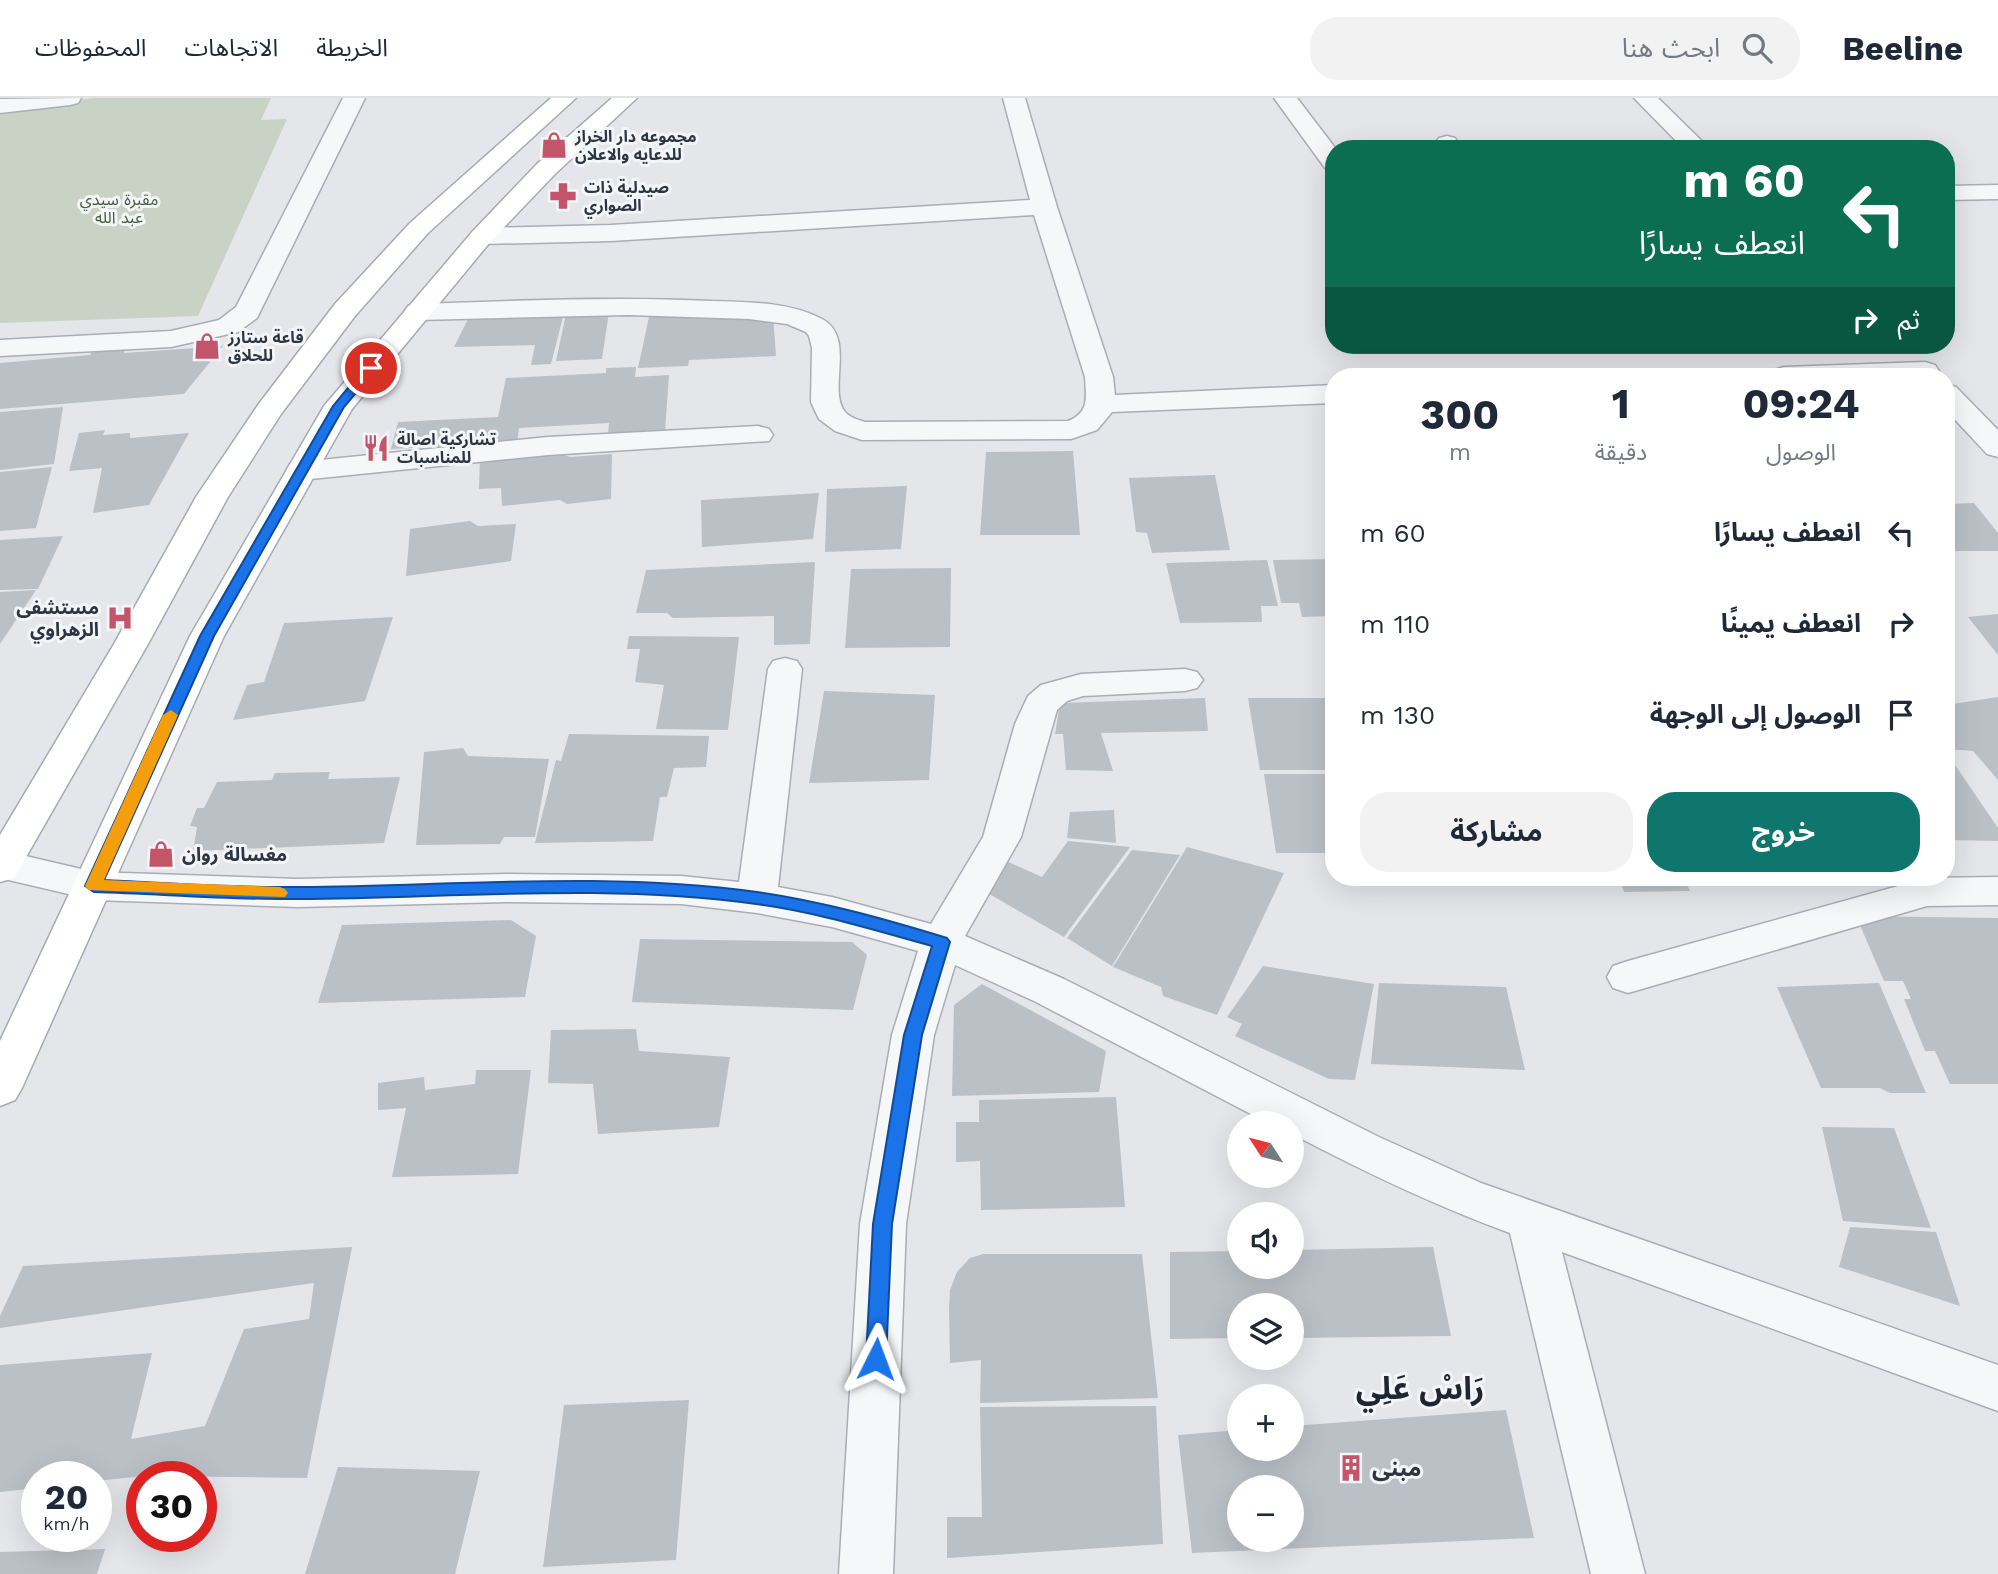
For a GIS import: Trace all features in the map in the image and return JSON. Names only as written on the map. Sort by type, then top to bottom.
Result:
[{"type":"main road","points":[[1,866],[131,644],[212,497],[268,411],[345,310],[529,111],[565,98]]},
{"type":"main road","points":[[0,1088],[207,636],[339,406],[482,236],[545,169],[626,98]]},
{"type":"street","points":[[0,106],[70,98]]},
{"type":"street","points":[[418,312],[639,307],[774,311],[807,320],[817,326],[826,346],[826,403],[835,420],[862,431],[1071,430],[1092,422],[1097,417],[1101,404],[1099,377],[1044,207],[1014,98]]},
{"type":"street","points":[[1285,98],[1325,151]]},
{"type":"street","points":[[1645,98],[1689,140]]},
{"type":"street","points":[[0,348],[171,339],[228,326],[247,312],[357,102]]},
{"type":"street","points":[[1955,193],[1998,192]]},
{"type":"street","points":[[482,236],[611,233],[1044,207]]},
{"type":"street","points":[[1907,354],[1921,368]]},
{"type":"street","points":[[1101,404],[1325,394]]},
{"type":"street","points":[[1955,403],[1998,448]]},
{"type":"street","points":[[301,471],[548,446],[758,435]]},
{"type":"street","points":[[758,898],[785,669]]},
{"type":"street","points":[[866,1574],[883,1224],[913,1035],[941,942],[1002,837],[1033,724],[1041,705],[1054,693],[1082,685],[1185,680]]},
{"type":"street","points":[[1,866],[94,886],[298,893],[588,888],[681,890],[758,898],[832,912],[941,942],[1049,990],[1363,1150],[1465,1196],[1995,1393]]},
{"type":"street","points":[[1628,977],[1927,892],[1998,891]]},
{"type":"street","points":[[1530,1219],[1618,1574]]},
{"type":"green space","name":"مقبرة سيدي عبد الله","points":[[93,98],[271,98],[261,120],[287,119],[198,316],[0,323],[0,110]]},
{"type":"building","points":[[609,312],[602,359],[556,361],[566,314]]},
{"type":"building","points":[[703,315],[711,318],[773,315],[776,356],[689,360],[688,366],[638,368],[649,317]]},
{"type":"building","points":[[563,317],[551,364],[531,365],[535,345],[454,347],[468,319]]},
{"type":"building","points":[[223,346],[184,394],[0,409],[0,363],[90,355],[93,350],[125,348],[124,353]]},
{"type":"building","points":[[636,367],[635,377],[669,375],[665,431],[608,434],[609,423],[519,428],[517,443],[391,449],[398,422],[498,417],[506,378],[606,373],[606,368]]},
{"type":"building","points":[[63,407],[54,464],[0,470],[0,412]]},
{"type":"building","points":[[105,430],[103,435],[130,433],[130,438],[189,433],[149,505],[93,513],[102,468],[69,471],[79,433]]},
{"type":"building","points":[[1073,451],[1080,535],[980,535],[986,452]]},
{"type":"building","points":[[559,453],[570,457],[612,454],[611,499],[567,504],[560,500],[502,506],[501,488],[479,489],[480,457]]},
{"type":"building","points":[[52,467],[36,528],[0,531],[0,472]]},
{"type":"building","points":[[1215,475],[1230,550],[1152,553],[1147,533],[1136,532],[1129,478]]},
{"type":"building","points":[[907,486],[901,549],[825,552],[827,489]]},
{"type":"building","points":[[819,493],[813,539],[702,547],[701,500]]},
{"type":"building","points":[[1974,503],[1998,533],[1998,551],[1955,551],[1955,504]]},
{"type":"building","points":[[470,521],[478,526],[516,524],[511,561],[406,576],[410,529]]},
{"type":"building","points":[[63,536],[38,589],[0,590],[0,540]]},
{"type":"building","points":[[1325,559],[1325,616],[1302,617],[1299,603],[1281,603],[1273,560]]},
{"type":"building","points":[[1267,560],[1278,606],[1261,606],[1262,622],[1180,623],[1166,563]]},
{"type":"building","points":[[815,562],[810,644],[774,645],[774,616],[673,618],[667,613],[636,613],[646,570]]},
{"type":"building","points":[[951,568],[950,647],[845,648],[851,569]]},
{"type":"building","points":[[36,590],[0,644],[0,592]]},
{"type":"building","points":[[1998,614],[1998,655],[1968,617]]},
{"type":"building","points":[[393,617],[365,701],[233,720],[247,685],[264,682],[284,623]]},
{"type":"building","points":[[629,636],[739,637],[728,730],[656,729],[664,685],[635,682],[640,649],[627,649]]},
{"type":"building","points":[[824,691],[935,695],[929,780],[809,783]]},
{"type":"building","points":[[1998,697],[1998,780],[1973,751],[1955,750],[1955,704]]},
{"type":"building","points":[[1205,698],[1208,731],[1101,733],[1113,771],[1066,770],[1063,734],[1055,734],[1060,703]]},
{"type":"building","points":[[1248,698],[1325,698],[1325,770],[1260,770]]},
{"type":"building","points":[[569,734],[709,736],[706,767],[674,768],[667,797],[660,797],[653,841],[535,843],[556,760],[561,761]]},
{"type":"building","points":[[463,748],[468,756],[549,759],[535,837],[504,837],[500,844],[416,845],[424,752]]},
{"type":"building","points":[[1955,765],[1998,828],[1998,841],[1955,840]]},
{"type":"building","points":[[330,772],[328,779],[400,777],[384,843],[193,851],[197,827],[190,826],[197,808],[204,808],[217,782],[272,780],[275,773]]},
{"type":"building","points":[[1264,774],[1325,774],[1325,853],[1276,853]]},
{"type":"building","points":[[1114,810],[1116,843],[1067,838],[1070,812]]},
{"type":"building","points":[[1068,841],[1130,847],[1064,937],[984,891],[1004,860],[1042,877]]},
{"type":"building","points":[[1187,847],[1284,873],[1217,1015],[1163,996],[1161,987],[1113,967]]},
{"type":"building","points":[[1132,850],[1180,855],[1112,966],[1067,938]]},
{"type":"building","points":[[1622,886],[1688,886],[1690,891],[1624,892]]},
{"type":"building","points":[[1856,916],[1998,918],[1998,1084],[1950,1084],[1935,1051],[1925,1051],[1904,999],[1911,999],[1903,981],[1884,981]]},
{"type":"building","points":[[511,920],[536,936],[525,997],[318,1003],[342,925]]},
{"type":"building","points":[[640,939],[852,942],[867,955],[853,1010],[632,1002]]},
{"type":"building","points":[[1263,966],[1374,984],[1355,1080],[1329,1079],[1235,1036],[1242,1024],[1227,1017]]},
{"type":"building","points":[[1379,983],[1506,987],[1525,1070],[1371,1064]]},
{"type":"building","points":[[1879,983],[1926,1093],[1890,1093],[1880,1088],[1821,1088],[1777,987]]},
{"type":"building","points":[[982,984],[1106,1051],[1099,1092],[952,1096],[954,1005]]},
{"type":"building","points":[[636,1029],[639,1051],[730,1057],[719,1127],[598,1134],[593,1084],[548,1083],[551,1030]]},
{"type":"building","points":[[476,1070],[531,1070],[518,1174],[392,1177],[406,1108],[378,1110],[378,1083],[424,1077],[425,1090],[475,1084]]},
{"type":"building","points":[[1116,1097],[1125,1207],[981,1210],[980,1161],[956,1162],[956,1122],[979,1122],[979,1100]]},
{"type":"building","points":[[1822,1127],[1894,1128],[1931,1228],[1843,1221]]},
{"type":"building","points":[[1850,1227],[1936,1232],[1960,1306],[1839,1267]]},
{"type":"building","points":[[352,1247],[307,1478],[217,1477],[217,1461],[126,1461],[126,1478],[112,1479],[112,1461],[21,1461],[21,1490],[0,1492],[0,1365],[152,1353],[131,1439],[205,1426],[244,1329],[309,1319],[314,1283],[0,1328],[0,1316],[23,1266]]},
{"type":"building","points":[[1433,1247],[1451,1336],[1304,1338],[1304,1293],[1227,1293],[1227,1338],[1170,1339],[1170,1252],[1227,1251],[1227,1279],[1304,1279],[1304,1250]]},
{"type":"building","points":[[983,1254],[1142,1254],[1158,1398],[980,1403],[981,1360],[950,1363],[949,1308],[950,1290],[957,1272],[970,1258]]},
{"type":"building","points":[[689,1400],[676,1560],[543,1567],[564,1405]]},
{"type":"building","points":[[1156,1406],[1163,1544],[947,1558],[947,1517],[982,1517],[980,1407]]},
{"type":"building","name":"مبنى","points":[[1506,1410],[1534,1538],[1304,1548],[1304,1475],[1227,1475],[1227,1551],[1192,1553],[1178,1435],[1227,1431],[1227,1461],[1304,1461],[1304,1425]]},
{"type":"building","points":[[338,1467],[480,1471],[455,1574],[305,1574]]},
{"type":"building","points":[[0,1552],[104,1552],[97,1574],[0,1574]]},
{"type":"slow traffic","points":[[171,715],[94,886],[280,893]]},
{"type":"place","name":"مجموعه دار الخراز للدعايه والاعلان","points":[[554,145]]},
{"type":"place","name":"صيدلية ذات الصواري","points":[[563,196]]},
{"type":"place","name":"قاعة ستارز للحلاق","points":[[207,346]]},
{"type":"place","name":"تشاركية اصالة للمناسبات","points":[[376,448]]},
{"type":"place","name":"مستشفى الزهراوي","points":[[120,618]]},
{"type":"place","name":"مغسالة روان","points":[[161,854]]},
{"type":"place","name":"مبنى","points":[[1351,1468]]},
{"type":"district","name":"رَاسْ عَلِي","points":[[1420,1388]]},
{"type":"route","points":[[371,368],[339,406],[207,636],[94,886],[298,893],[506,888],[681,890],[758,898],[832,912],[941,942],[913,1035],[883,1224],[876,1359]]}]
